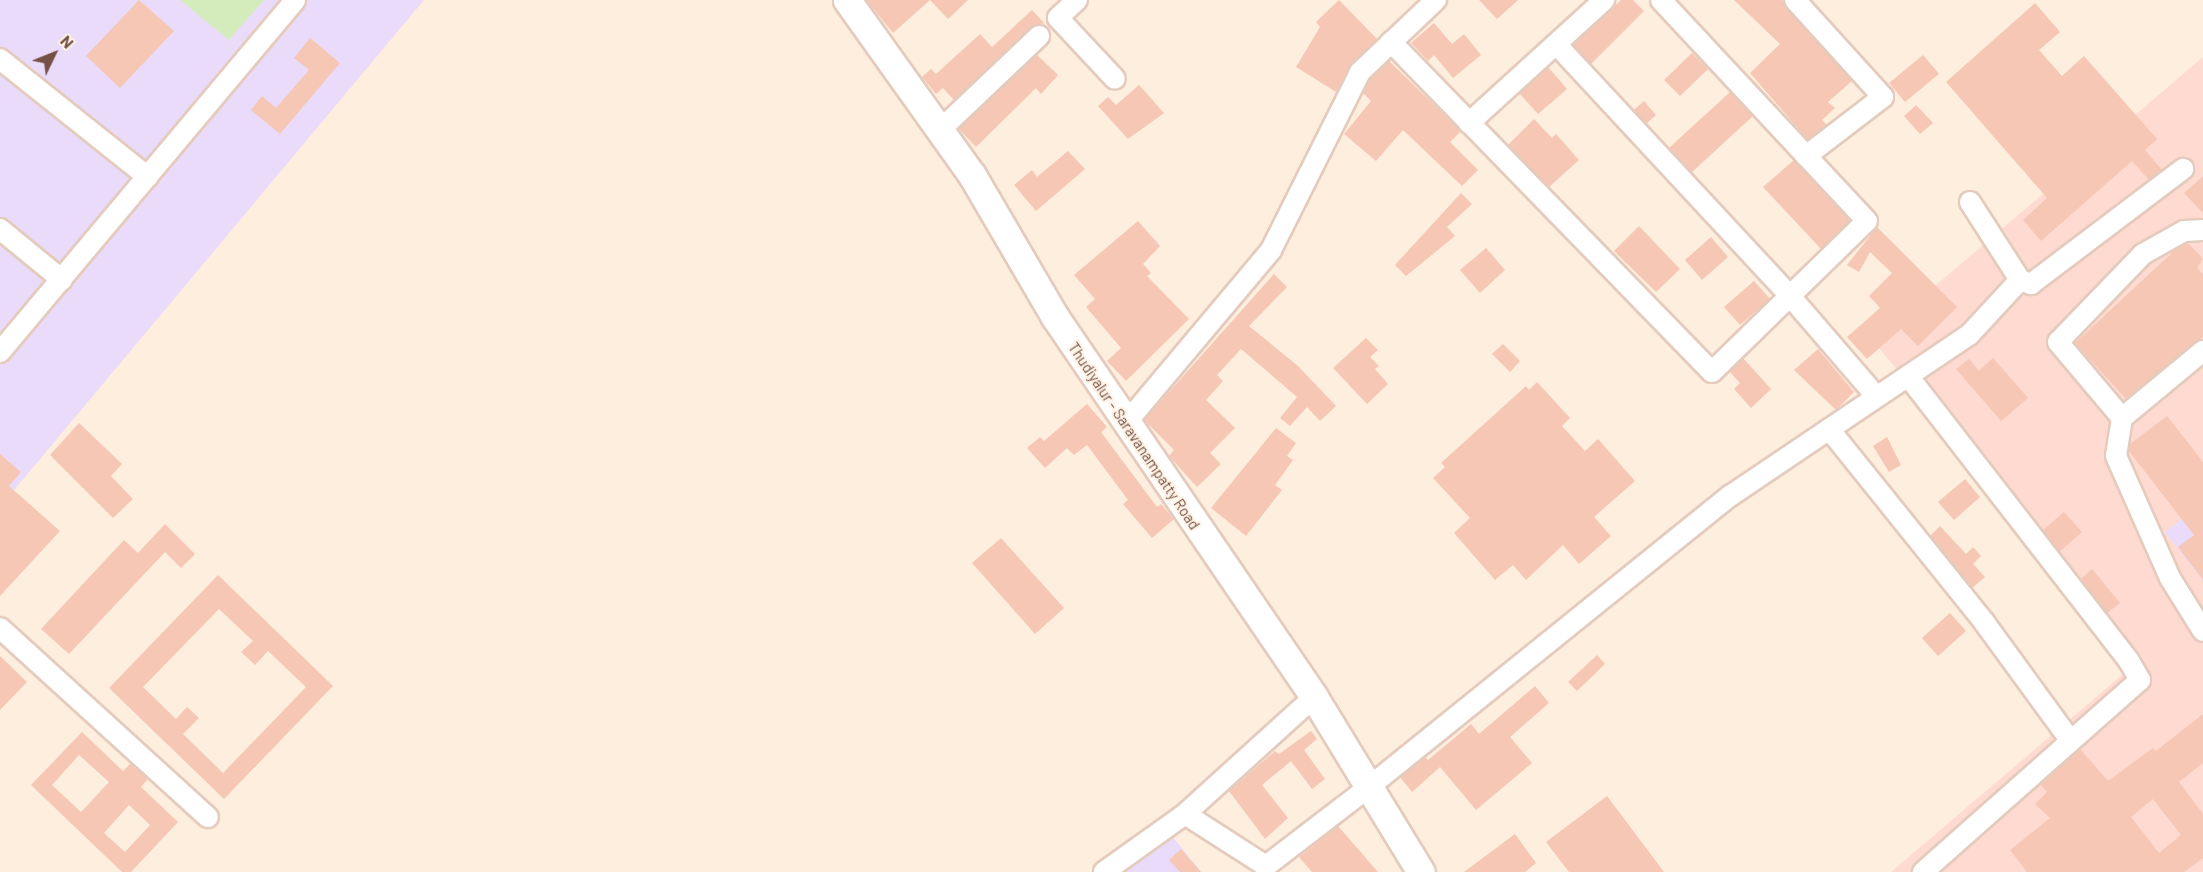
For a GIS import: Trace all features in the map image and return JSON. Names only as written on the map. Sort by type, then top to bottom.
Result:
[{"type":"main road","name":"Thudiyalur - Saravanampatty Road","points":[[847,0],[972,175],[1055,317],[1314,697],[1421,872]]},
{"type":"street","points":[[0,352],[295,0]]},
{"type":"street","points":[[1077,0],[1058,18],[1115,79]]},
{"type":"street","points":[[1126,423],[1270,250],[1360,72],[1436,0]]},
{"type":"street","points":[[1469,123],[1604,0]]},
{"type":"street","points":[[1391,42],[1712,372],[1867,221],[1661,0]]},
{"type":"street","points":[[1795,0],[1883,97],[1806,156]]},
{"type":"street","points":[[939,131],[1039,36]]},
{"type":"street","points":[[1556,44],[1790,297],[1876,397]]},
{"type":"street","points":[[0,59],[148,177]]},
{"type":"street","points":[[1970,202],[2020,280],[2031,284],[2183,169]]},
{"type":"street","points":[[0,229],[62,280]]},
{"type":"street","points":[[2122,417],[2058,342],[2143,254],[2184,231],[2203,230]]},
{"type":"street","points":[[1185,814],[1266,866],[1369,788],[1730,496],[1969,335],[2020,280]]},
{"type":"street","points":[[2203,351],[2122,417],[2116,456],[2170,578],[2203,631]]},
{"type":"street","points":[[1908,376],[2129,661],[2140,680],[1923,872]]},
{"type":"street","points":[[1829,429],[1984,622],[2070,740]]},
{"type":"street","points":[[0,628],[208,817]]},
{"type":"street","points":[[1104,872],[1185,814],[1314,697]]},
{"type":"shaded area","points":[[0,0],[424,0],[0,507]]},
{"type":"shaded area","points":[[2203,57],[2203,872],[1891,872],[2143,657],[1872,340]]},
{"type":"shaded area","points":[[2203,503],[2203,581],[2165,532]]},
{"type":"shaded area","points":[[1164,826],[1201,872],[1115,872]]},
{"type":"green space","points":[[180,0],[264,0],[229,40]]},
{"type":"building","points":[[139,0],[174,31],[120,88],[86,56]]},
{"type":"building","points":[[866,0],[930,0],[893,33]]},
{"type":"building","points":[[930,0],[968,0],[948,19]]},
{"type":"building","points":[[1339,0],[1377,39],[1351,64],[1336,92],[1296,67],[1320,27],[1316,22]]},
{"type":"building","points":[[1479,0],[1518,0],[1497,19]]},
{"type":"building","points":[[1621,0],[1633,0],[1644,11],[1591,64],[1573,45]]},
{"type":"building","points":[[1734,0],[1782,0],[1852,81],[1828,102],[1835,108],[1822,120],[1827,125],[1808,140],[1750,73],[1780,44]]},
{"type":"building","points":[[2035,3],[2060,32],[2039,50],[2062,76],[2084,56],[2157,139],[2145,150],[2162,170],[2149,180],[2132,161],[2041,241],[2023,220],[2047,198],[1946,82]]},
{"type":"building","points":[[1032,10],[1044,23],[1031,27],[954,100],[943,88],[936,94],[922,77],[931,69],[936,74],[980,34],[992,47]]},
{"type":"building","points":[[1434,23],[1452,44],[1464,34],[1481,55],[1453,78],[1434,55],[1428,61],[1411,43]]},
{"type":"building","points":[[310,38],[340,63],[280,134],[251,110],[262,96],[276,108],[309,70],[294,58]]},
{"type":"building","points":[[1692,53],[1708,69],[1680,96],[1664,80]]},
{"type":"building","points":[[1037,55],[1058,75],[1041,94],[1036,88],[976,147],[959,129]]},
{"type":"building","points":[[1923,55],[1939,74],[1905,102],[1889,83]]},
{"type":"building","points":[[1389,61],[1461,131],[1450,142],[1478,170],[1462,186],[1403,130],[1376,161],[1344,134],[1371,101],[1363,93],[1370,79]]},
{"type":"building","points":[[1548,67],[1567,89],[1538,114],[1519,93]]},
{"type":"building","points":[[1139,85],[1164,113],[1128,139],[1098,106],[1108,97],[1116,105]]},
{"type":"building","points":[[1730,92],[1753,116],[1692,172],[1669,148]]},
{"type":"building","points":[[1644,101],[1656,115],[1646,124],[1634,110]]},
{"type":"building","points":[[1916,105],[1933,123],[1920,134],[1904,116]]},
{"type":"building","points":[[1534,119],[1552,138],[1556,134],[1579,160],[1549,187],[1508,145]]},
{"type":"building","points":[[1068,151],[1085,169],[1036,211],[1014,185],[1032,170],[1037,177]]},
{"type":"building","points":[[1794,160],[1850,221],[1821,249],[1763,187]]},
{"type":"building","points":[[2203,176],[2203,213],[2184,193]]},
{"type":"building","points":[[1461,193],[1472,204],[1447,227],[1455,236],[1406,276],[1395,265]]},
{"type":"building","points":[[1138,221],[1160,246],[1143,264],[1151,273],[1147,276],[1189,319],[1126,381],[1107,361],[1121,348],[1086,307],[1095,299],[1074,275]]},
{"type":"building","points":[[1639,226],[1680,269],[1656,292],[1614,251]]},
{"type":"building","points":[[1877,227],[1957,307],[1918,346],[1901,329],[1867,359],[1847,337],[1880,308],[1869,296],[1892,273],[1870,252],[1859,272],[1847,265]]},
{"type":"building","points":[[1711,237],[1728,257],[1702,280],[1685,260]]},
{"type":"building","points":[[2188,243],[2203,259],[2197,268],[2203,274],[2203,337],[2126,399],[2075,343],[2175,250]]},
{"type":"building","points":[[1486,248],[1505,270],[1480,293],[1460,270]]},
{"type":"building","points":[[1274,274],[1287,287],[1249,326],[1298,366],[1336,406],[1320,421],[1307,407],[1290,426],[1280,418],[1297,397],[1241,349],[1217,375],[1223,381],[1206,400],[1235,428],[1210,453],[1221,464],[1197,487],[1169,456],[1174,450],[1144,420]]},
{"type":"building","points":[[1754,281],[1770,299],[1740,325],[1724,307]]},
{"type":"building","points":[[1366,338],[1378,350],[1370,357],[1379,366],[1375,369],[1388,384],[1367,404],[1333,368]]},
{"type":"building","points":[[1503,344],[1520,361],[1510,372],[1492,354]]},
{"type":"building","points":[[1818,349],[1854,392],[1836,410],[1794,370]]},
{"type":"building","points":[[1743,358],[1771,389],[1751,408],[1734,389],[1740,383],[1730,372]]},
{"type":"building","points":[[1993,358],[2028,398],[2001,421],[1956,369],[1969,359],[1979,371]]},
{"type":"building","points":[[1537,382],[1570,418],[1562,426],[1585,451],[1598,439],[1635,481],[1594,517],[1611,536],[1579,564],[1563,545],[1526,580],[1513,565],[1495,580],[1454,533],[1470,518],[1433,478],[1445,467],[1441,463],[1526,386],[1529,390]]},
{"type":"building","points":[[1087,404],[1107,427],[1101,432],[1157,507],[1161,504],[1174,519],[1152,538],[1123,504],[1128,500],[1087,445],[1074,455],[1067,448],[1045,468],[1027,448],[1040,437],[1044,441]]},
{"type":"building","points":[[2167,416],[2203,462],[2203,580],[2178,547],[2194,535],[2129,451],[2130,444]]},
{"type":"building","points":[[79,423],[122,464],[111,476],[133,499],[113,518],[50,455]]},
{"type":"building","points":[[1276,428],[1296,443],[1287,456],[1293,460],[1275,485],[1282,490],[1246,536],[1211,508]]},
{"type":"building","points":[[1887,437],[1901,465],[1889,472],[1873,446]]},
{"type":"building","points":[[0,454],[21,472],[9,486],[60,531],[0,596]]},
{"type":"building","points":[[1965,479],[1980,497],[1954,520],[1938,502]]},
{"type":"building","points":[[2064,512],[2082,532],[2059,552],[2043,530]]},
{"type":"building","points":[[165,524],[195,554],[181,568],[165,552],[69,654],[41,629],[124,540],[138,553]]},
{"type":"building","points":[[1940,526],[1966,554],[1973,547],[1981,556],[1973,564],[1985,577],[1972,588],[1930,536]]},
{"type":"building","points":[[1001,538],[1064,608],[1035,634],[972,563]]},
{"type":"building","points":[[2092,569],[2120,603],[2107,613],[2081,579]]},
{"type":"building","points":[[218,575],[333,686],[224,799],[109,688]],"holes":[[[219,609],[253,641],[241,652],[255,665],[268,651],[306,687],[223,773],[183,734],[199,718],[187,707],[176,719],[143,687]]]},
{"type":"building","points":[[1950,613],[1966,631],[1938,656],[1922,638]]},
{"type":"building","points":[[1597,655],[1605,664],[1577,691],[1568,682]]},
{"type":"building","points":[[0,656],[27,682],[0,710]]},
{"type":"building","points":[[1535,686],[1549,703],[1510,737],[1532,763],[1476,810],[1440,767],[1412,792],[1400,777],[1425,757],[1428,760],[1471,724],[1479,734]]},
{"type":"building","points":[[2203,714],[2203,763],[2179,782],[2203,814],[2203,858],[2184,872],[2027,872],[2010,850],[2050,818],[2035,804],[2047,792],[2041,785],[2080,749],[2108,781],[2153,748],[2156,751]],"holes":[[[2153,799],[2181,835],[2159,853],[2131,817]]]},
{"type":"building","points":[[1311,731],[1317,739],[1304,750],[1325,779],[1312,789],[1291,761],[1262,785],[1288,818],[1265,839],[1229,791],[1275,751],[1279,754]]},
{"type":"building","points":[[82,732],[123,771],[131,763],[148,779],[141,787],[178,822],[131,872],[122,872],[31,785]],"holes":[[[79,755],[109,782],[81,812],[52,785]],[[129,805],[150,825],[125,852],[104,833]]]},
{"type":"building","points":[[1607,796],[1664,872],[1569,872],[1546,842]]},
{"type":"building","points":[[1338,826],[1378,872],[1312,872],[1299,857]]},
{"type":"building","points":[[1515,834],[1536,863],[1525,872],[1464,872]]},
{"type":"building","points":[[1181,849],[1201,872],[1180,872],[1169,860]]}]
